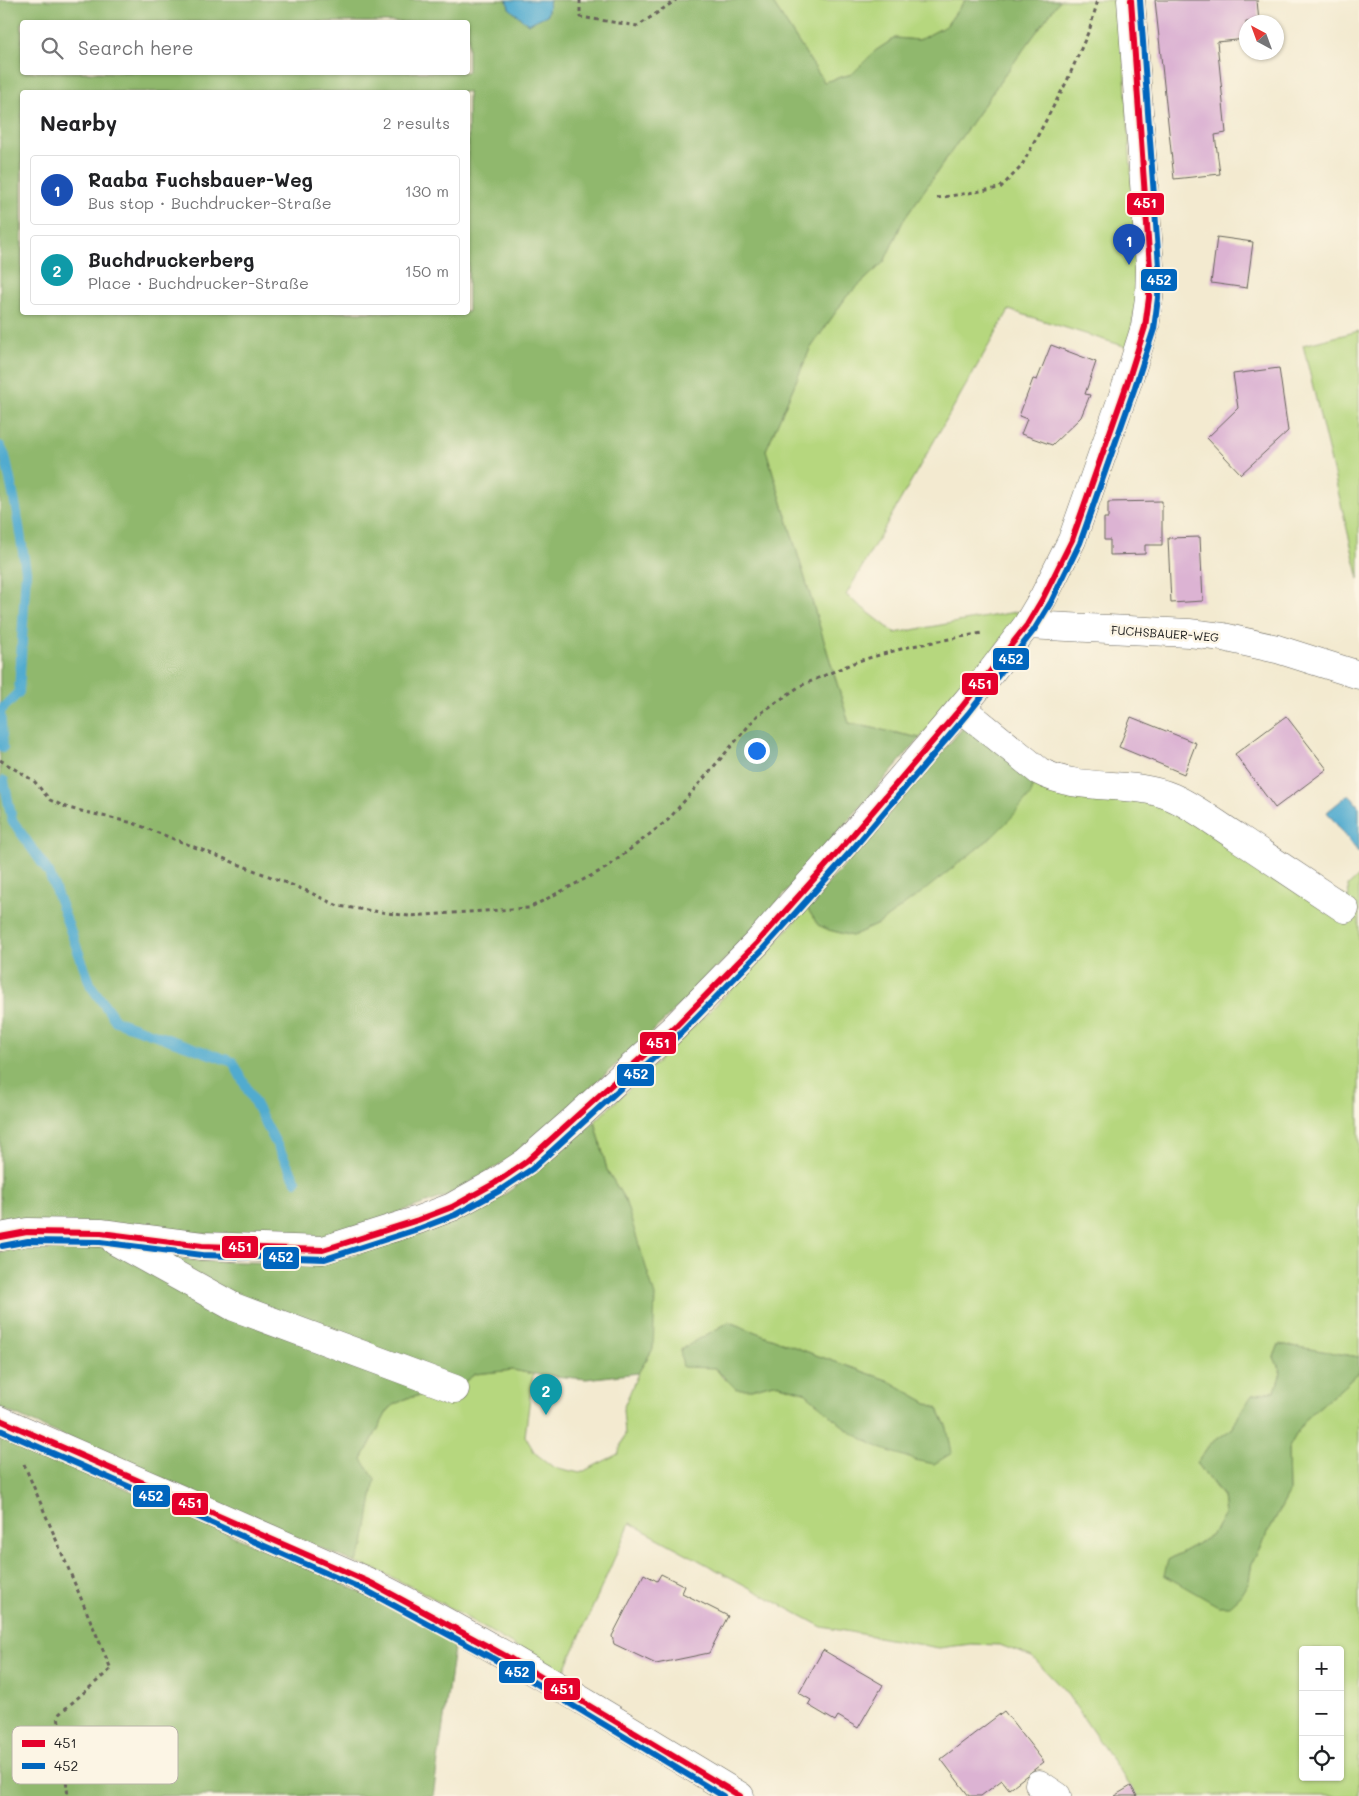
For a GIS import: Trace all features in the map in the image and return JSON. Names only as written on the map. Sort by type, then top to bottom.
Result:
[{"type":"street","points":[[0,1237],[27,1232],[101,1233],[202,1246],[323,1250],[418,1220],[452,1207],[495,1184],[526,1162],[674,1028],[757,943],[845,844],[988,676],[1027,625],[1043,598],[1072,540],[1127,384],[1145,327],[1148,311],[1150,267],[1131,0]]},
{"type":"street","name":"FUCHSBAUER-WEG","points":[[1027,625],[1189,633],[1223,637],[1277,649],[1359,675]]},
{"type":"street","points":[[961,708],[1039,771],[1050,777],[1066,781],[1140,789],[1173,798],[1224,828],[1345,909]]},
{"type":"street","points":[[101,1233],[234,1307],[456,1389]]},
{"type":"street","points":[[3,1421],[362,1579],[419,1607],[740,1796]]},
{"type":"path","points":[[580,0],[580,17],[638,26],[676,0]]},
{"type":"path","points":[[937,198],[1000,188],[1021,167],[1068,81],[1090,28],[1098,0]]},
{"type":"path","points":[[0,760],[34,781],[50,800],[68,808],[133,823],[307,891],[338,906],[409,916],[529,908],[606,868],[668,820],[758,715],[800,686],[858,661],[912,646],[1027,625]]},
{"type":"path","points":[[3,1421],[111,1669],[58,1715],[59,1726]]},
{"type":"green space","points":[[0,0],[507,0],[509,8],[547,15],[550,0],[771,0],[824,82],[852,74],[875,51],[895,38],[919,40],[946,26],[965,0],[1060,0],[1001,80],[903,221],[884,262],[847,296],[810,349],[766,450],[849,723],[920,738],[749,935],[666,1019],[519,1153],[447,1196],[321,1239],[0,1225]]},
{"type":"green space","points":[[771,0],[965,0],[946,26],[919,40],[895,38],[875,51],[852,74],[824,82]]},
{"type":"green space","points":[[1060,0],[1120,0],[1138,297],[1127,347],[1009,310],[846,595],[895,633],[1021,611],[1000,642],[920,738],[849,723],[766,450],[810,349],[847,296],[884,262],[903,221],[1001,80]]},
{"type":"green space","points":[[1359,331],[1359,579],[1303,345]]},
{"type":"green space","points":[[967,723],[1035,778],[1031,794],[993,836],[880,923],[852,936],[818,925],[807,908]]},
{"type":"green space","points":[[1035,778],[1157,800],[1349,898],[1348,886],[1359,876],[1359,1357],[1279,1344],[1274,1357],[1281,1373],[1275,1391],[1236,1420],[1233,1428],[1209,1445],[1197,1463],[1223,1497],[1225,1515],[1211,1536],[1168,1560],[1249,1581],[1252,1562],[1289,1493],[1288,1449],[1305,1419],[1359,1372],[1359,1796],[1137,1796],[1065,1691],[1032,1657],[1000,1645],[971,1644],[939,1648],[822,1627],[630,1523],[563,1674],[426,1594],[377,1570],[355,1563],[364,1545],[362,1459],[389,1408],[407,1398],[455,1389],[475,1374],[513,1370],[533,1374],[525,1436],[535,1453],[553,1467],[580,1473],[618,1454],[625,1434],[623,1409],[638,1373],[653,1349],[625,1200],[607,1170],[595,1121],[704,1017],[807,908],[818,925],[852,936],[880,923],[993,836]],"holes":[[[729,1322],[887,1380],[938,1409],[947,1428],[850,1432],[804,1392],[773,1383],[751,1389],[724,1379],[715,1368],[680,1350]]]},
{"type":"green space","points":[[595,1121],[607,1170],[625,1200],[655,1296],[653,1349],[638,1373],[586,1379],[533,1374],[513,1370],[475,1374],[455,1389],[407,1398],[389,1408],[362,1459],[375,1479],[364,1545],[355,1563],[0,1408],[0,1252],[28,1246],[100,1247],[200,1261],[325,1264],[423,1233],[458,1219],[502,1196],[535,1173]]},
{"type":"green space","points":[[729,1322],[887,1380],[938,1409],[947,1428],[952,1453],[934,1464],[915,1460],[880,1448],[850,1432],[804,1392],[773,1383],[751,1389],[736,1389],[715,1368],[683,1367],[680,1350]]},
{"type":"green space","points":[[1279,1344],[1359,1357],[1359,1372],[1305,1419],[1288,1449],[1289,1493],[1252,1562],[1249,1581],[1240,1596],[1229,1606],[1218,1606],[1164,1575],[1168,1560],[1211,1536],[1225,1515],[1223,1496],[1197,1463],[1209,1445],[1233,1428],[1252,1395],[1275,1391],[1281,1373],[1274,1357]]},
{"type":"green space","points":[[0,1433],[365,1594],[455,1641],[433,1796],[0,1796]]},
{"type":"water","points":[[507,0],[550,0],[547,15],[528,24],[509,8]]},
{"type":"water","points":[[1349,794],[1359,807],[1359,853],[1327,812]]},
{"type":"building","points":[[1155,0],[1257,0],[1258,15],[1239,15],[1239,40],[1217,42],[1226,133],[1215,135],[1220,174],[1174,179]]},
{"type":"building","points":[[1217,237],[1253,242],[1247,288],[1211,283]]},
{"type":"building","points":[[1051,345],[1096,362],[1085,394],[1090,395],[1081,417],[1052,445],[1021,434],[1027,419],[1019,416],[1033,379],[1037,380]]},
{"type":"building","points":[[1279,368],[1288,431],[1241,474],[1207,438],[1238,408],[1233,374]]},
{"type":"building","points":[[1162,501],[1162,545],[1145,545],[1145,554],[1110,555],[1110,540],[1104,540],[1104,518],[1108,518],[1108,502]]},
{"type":"building","points":[[1200,537],[1203,601],[1171,603],[1168,538]]},
{"type":"building","points":[[1286,716],[1327,769],[1275,808],[1235,754]]},
{"type":"building","points":[[1131,717],[1196,743],[1184,774],[1119,747]]},
{"type":"building","points":[[644,1574],[657,1581],[661,1574],[685,1586],[682,1593],[728,1616],[709,1653],[656,1664],[614,1644],[612,1636]]},
{"type":"building","points":[[823,1650],[883,1685],[858,1728],[838,1716],[835,1721],[808,1705],[811,1700],[799,1693]]},
{"type":"building","points":[[1004,1711],[1044,1762],[1009,1789],[1002,1780],[981,1796],[969,1796],[941,1759]]},
{"type":"building","points":[[1131,1786],[1137,1796],[1114,1796]]},
{"type":"waterway","points":[[0,446],[5,456],[16,508],[26,571],[19,692],[0,711]]},
{"type":"waterway","points":[[0,712],[3,747]]},
{"type":"waterway","points":[[4,781],[12,820],[49,873],[91,986],[116,1021],[233,1062],[296,1181]]},
{"type":"transit line","name":"451","points":[[0,1237],[27,1232],[101,1233],[202,1246],[323,1250],[418,1220],[452,1207],[495,1183],[526,1162],[674,1028],[757,943],[845,844],[961,708],[1027,625],[1043,598],[1072,540],[1127,384],[1145,327],[1149,298],[1150,267],[1131,0]]},
{"type":"transit line","name":"452","points":[[2,1246],[28,1241],[100,1242],[202,1255],[325,1259],[455,1215],[499,1191],[532,1169],[680,1034],[763,949],[852,850],[968,714],[1034,630],[1051,602],[1080,543],[1154,329],[1158,298],[1159,266],[1140,0]]},
{"type":"transit line","name":"451","points":[[0,1420],[371,1583],[511,1659],[740,1796]]},
{"type":"transit line","name":"452","points":[[0,1430],[367,1591],[507,1666],[723,1796]]},
{"type":"place","name":"Raaba Fuchsbauer-Weg","points":[[1129,265]]},
{"type":"place","name":"Buchdruckerberg","points":[[546,1415]]}]
